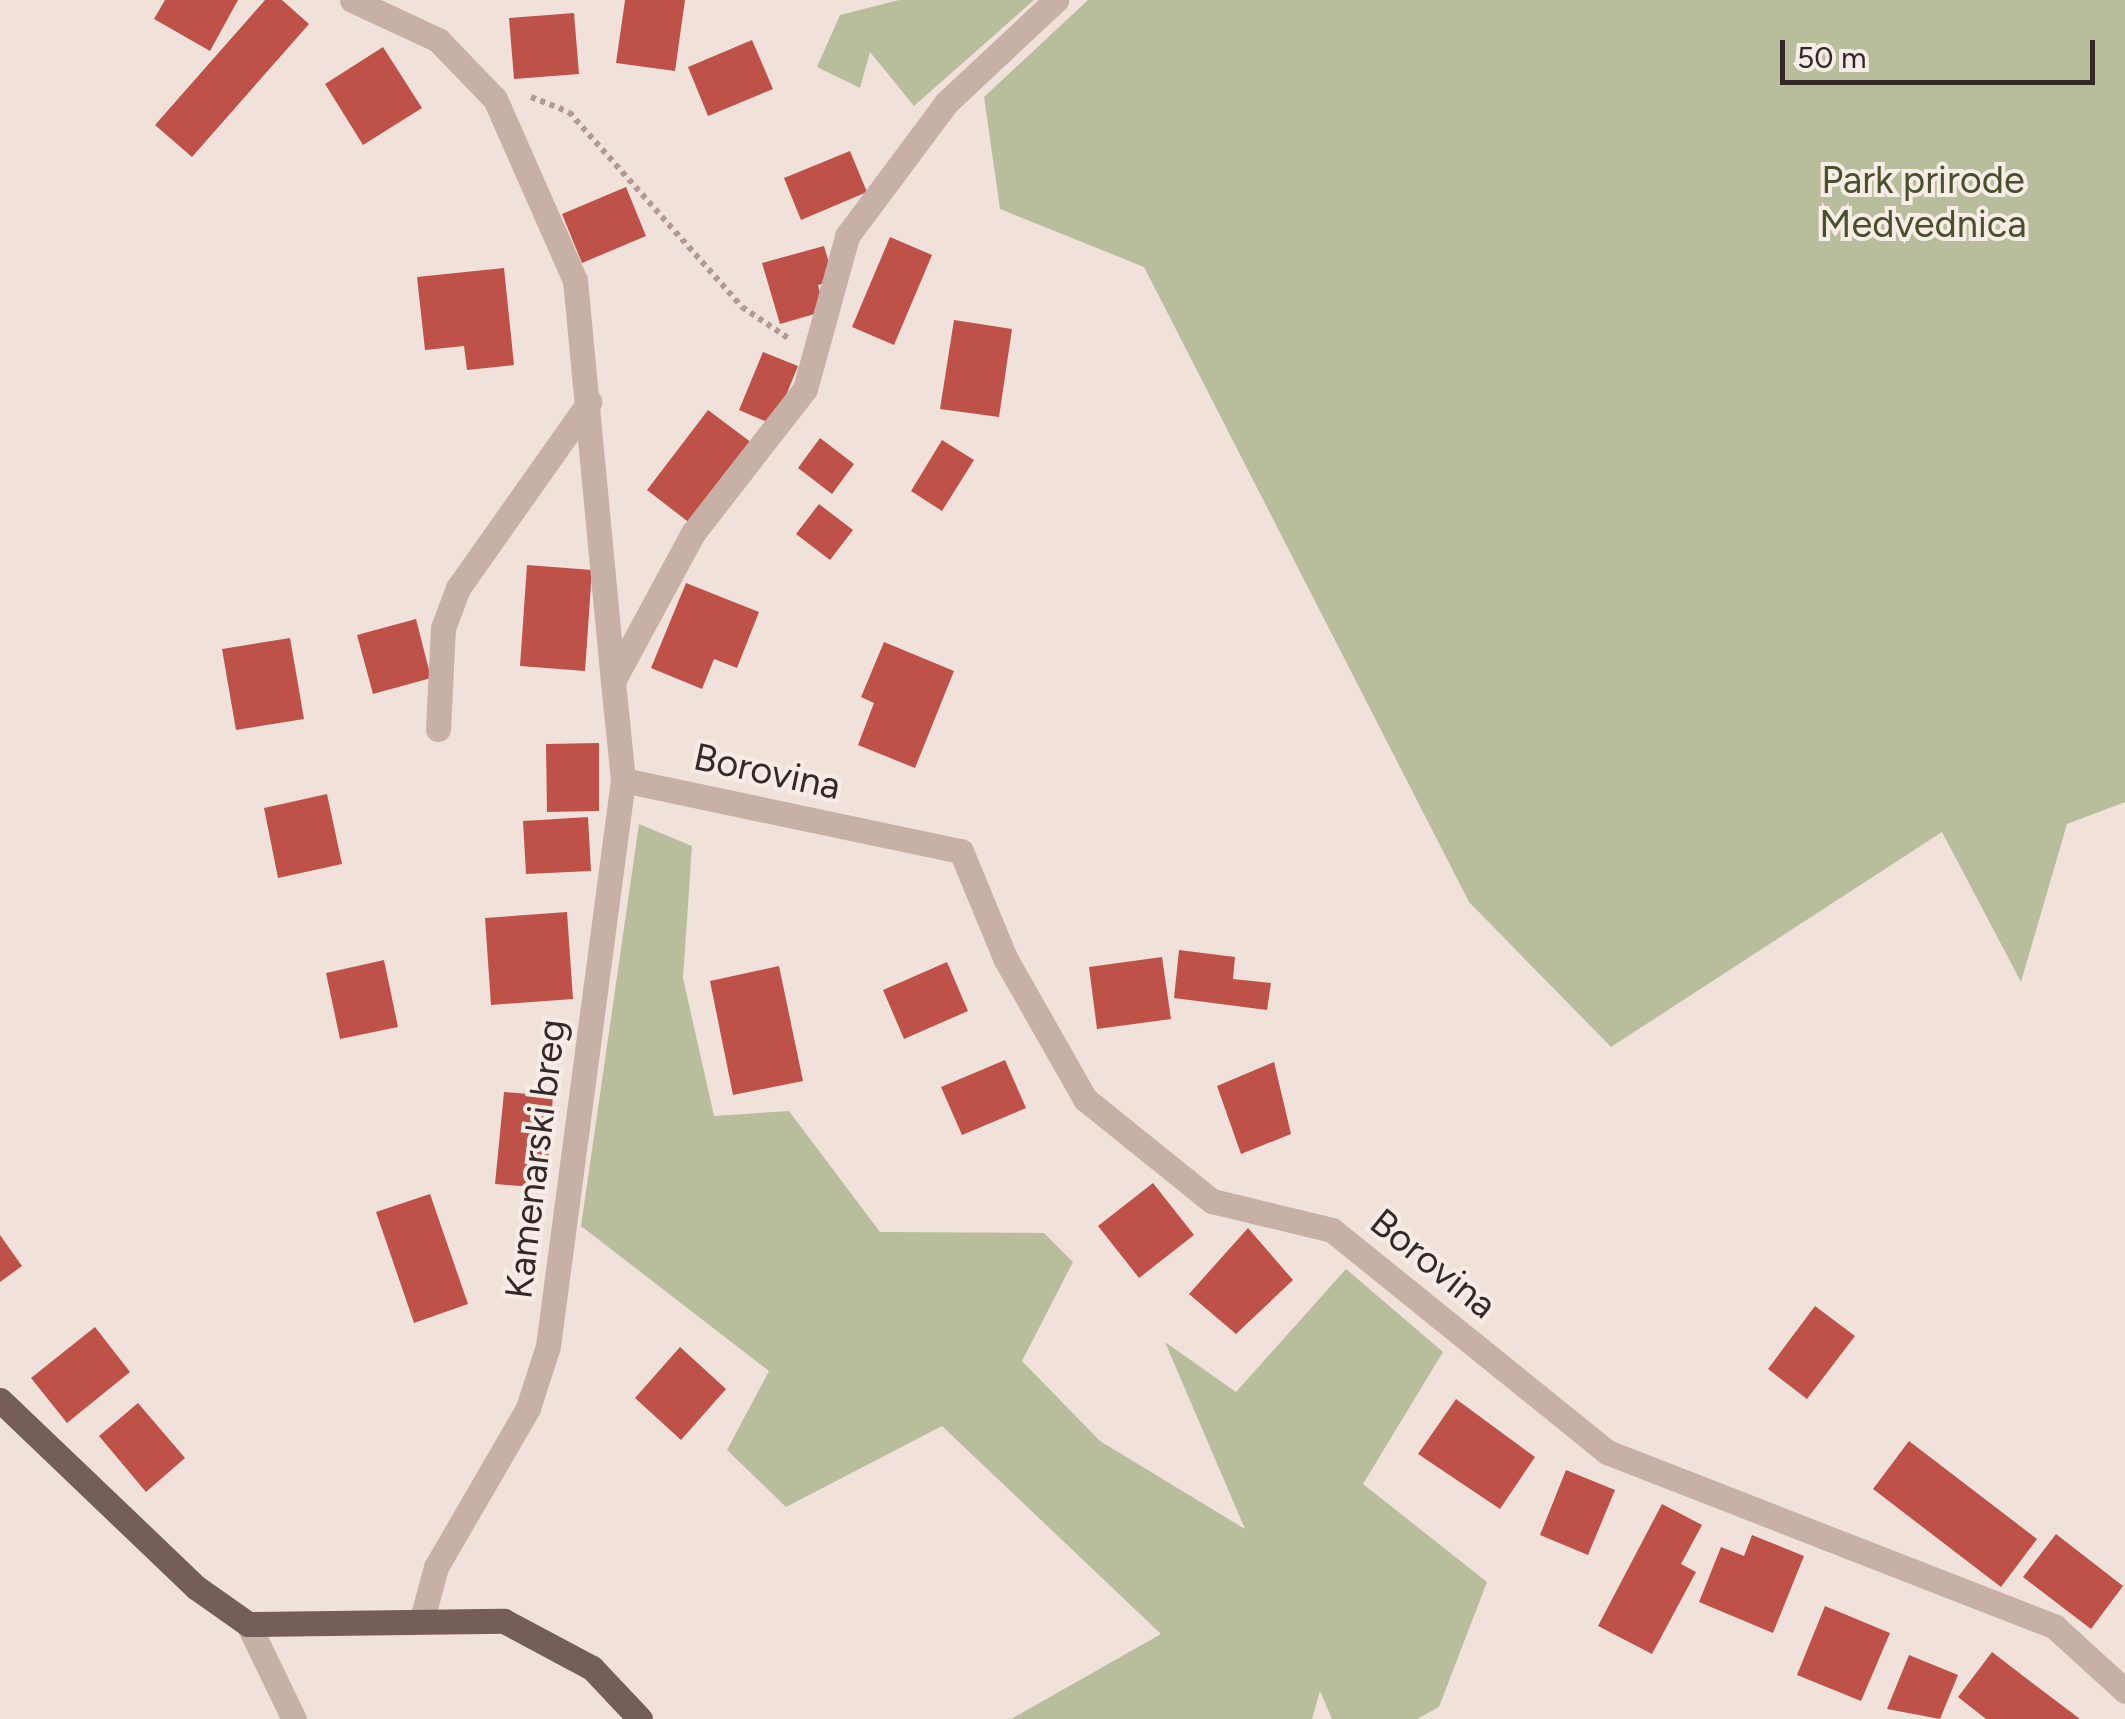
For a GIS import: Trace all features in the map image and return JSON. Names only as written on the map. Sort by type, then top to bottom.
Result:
[{"type":"main road","points":[[0,1400],[197,1588],[248,1624],[287,1631],[422,1619],[504,1622],[552,1639],[640,1719]]},
{"type":"street","name":"Kamenarski breg","points":[[352,0],[438,40],[495,99],[576,280],[623,780],[548,1346],[528,1408],[436,1567],[422,1619]]},
{"type":"street","points":[[612,681],[693,533],[805,389],[848,236],[946,103],[1056,0]]},
{"type":"street","points":[[438,729],[443,628],[458,588],[589,402]]},
{"type":"street","name":"Borovina","points":[[623,780],[961,851],[1004,958],[1084,1099],[1212,1201],[1332,1230],[1607,1452],[2055,1627],[2125,1691]]},
{"type":"street","points":[[248,1624],[294,1719]]},
{"type":"path","points":[[495,99],[531,96],[569,112],[742,307],[814,355]]},
{"type":"green space","points":[[899,0],[1034,0],[914,106],[870,52],[860,88],[817,67],[840,15]]},
{"type":"green space","name":"Park prirode Medvednica","points":[[1088,0],[2125,0],[2125,802],[2067,824],[2021,982],[1942,832],[1611,1047],[1469,902],[1144,267],[1000,209],[984,97]]},
{"type":"green space","points":[[639,824],[692,846],[683,978],[714,1116],[789,1111],[880,1232],[1044,1233],[1073,1262],[1022,1361],[1100,1441],[1245,1529],[1165,1342],[1236,1392],[1346,1269],[1443,1352],[1363,1484],[1487,1582],[1439,1707],[1417,1719],[1332,1719],[1320,1691],[1312,1719],[1011,1719],[1161,1634],[942,1426],[786,1507],[727,1450],[769,1371],[581,1226]]},
{"type":"building","points":[[165,0],[238,0],[210,51],[154,19]]},
{"type":"building","points":[[265,0],[282,0],[309,24],[192,157],[155,125]]},
{"type":"building","points":[[625,0],[685,0],[675,71],[616,63]]},
{"type":"building","points":[[574,13],[579,74],[514,79],[509,18]]},
{"type":"building","points":[[752,40],[773,89],[708,116],[688,67]]},
{"type":"building","points":[[383,47],[422,108],[363,145],[325,84]]},
{"type":"building","points":[[850,151],[867,192],[801,220],[784,178]]},
{"type":"building","points":[[626,187],[646,236],[582,263],[562,214]]},
{"type":"building","points":[[890,237],[932,255],[894,345],[852,327]]},
{"type":"building","points":[[824,246],[834,280],[818,285],[825,311],[780,324],[762,263]]},
{"type":"building","points":[[504,268],[514,365],[467,370],[464,346],[425,350],[417,277]]},
{"type":"building","points":[[954,320],[1012,329],[999,417],[940,409]]},
{"type":"building","points":[[763,352],[798,366],[774,425],[739,410]]},
{"type":"building","points":[[708,410],[752,443],[691,524],[647,490]]},
{"type":"building","points":[[820,438],[854,464],[832,494],[798,468]]},
{"type":"building","points":[[942,440],[974,460],[942,511],[911,491]]},
{"type":"building","points":[[819,504],[853,530],[830,560],[796,534]]},
{"type":"building","points":[[527,565],[592,570],[585,671],[520,666]]},
{"type":"building","points":[[686,583],[759,612],[737,668],[714,659],[702,689],[651,668]]},
{"type":"building","points":[[416,619],[431,678],[373,694],[357,635]]},
{"type":"building","points":[[290,638],[304,719],[236,730],[222,649]]},
{"type":"building","points":[[884,642],[954,671],[915,768],[858,745],[874,703],[861,697]]},
{"type":"building","points":[[599,743],[599,811],[547,812],[546,744]]},
{"type":"building","points":[[327,794],[342,864],[278,878],[264,808]]},
{"type":"building","points":[[588,817],[591,871],[526,874],[523,821]]},
{"type":"building","points":[[567,912],[573,999],[491,1005],[485,918]]},
{"type":"building","points":[[1179,950],[1235,957],[1233,979],[1271,983],[1267,1010],[1174,998]]},
{"type":"building","points":[[1162,957],[1171,1019],[1097,1029],[1089,967]]},
{"type":"building","points":[[384,960],[398,1027],[340,1039],[326,973]]},
{"type":"building","points":[[947,962],[968,1011],[904,1039],[883,990]]},
{"type":"building","points":[[779,966],[803,1081],[733,1095],[710,981]]},
{"type":"building","points":[[1005,1060],[1026,1108],[962,1135],[941,1087]]},
{"type":"building","points":[[1274,1062],[1291,1134],[1241,1154],[1217,1086]]},
{"type":"building","points":[[504,1092],[553,1096],[546,1188],[495,1184]]},
{"type":"building","points":[[1153,1183],[1194,1235],[1139,1278],[1098,1226]]},
{"type":"building","points":[[430,1194],[468,1304],[414,1323],[376,1212]]},
{"type":"building","points":[[1248,1228],[1293,1280],[1236,1334],[1189,1294]]},
{"type":"building","points":[[0,1235],[22,1266],[0,1282]]},
{"type":"building","points":[[1815,1306],[1855,1336],[1807,1399],[1768,1369]]},
{"type":"building","points":[[95,1327],[130,1372],[67,1423],[31,1378]]},
{"type":"building","points":[[680,1347],[726,1389],[681,1440],[635,1398]]},
{"type":"building","points":[[1456,1399],[1535,1457],[1500,1509],[1418,1454]]},
{"type":"building","points":[[138,1403],[185,1458],[146,1492],[99,1436]]},
{"type":"building","points":[[1909,1441],[2037,1539],[2001,1587],[1873,1489]]},
{"type":"building","points":[[1566,1470],[1615,1490],[1588,1555],[1540,1535]]},
{"type":"building","points":[[1662,1504],[1702,1525],[1681,1564],[1696,1572],[1652,1654],[1598,1626]]},
{"type":"building","points":[[2056,1534],[2123,1586],[2091,1629],[2023,1577]]},
{"type":"building","points":[[1752,1535],[1804,1556],[1773,1633],[1699,1602],[1721,1547],[1744,1556]]},
{"type":"building","points":[[1825,1606],[1890,1633],[1861,1701],[1797,1675]]},
{"type":"building","points":[[1992,1652],[2080,1719],[1986,1719],[1958,1697]]},
{"type":"building","points":[[1909,1655],[1958,1675],[1940,1719],[1887,1709]]}]
